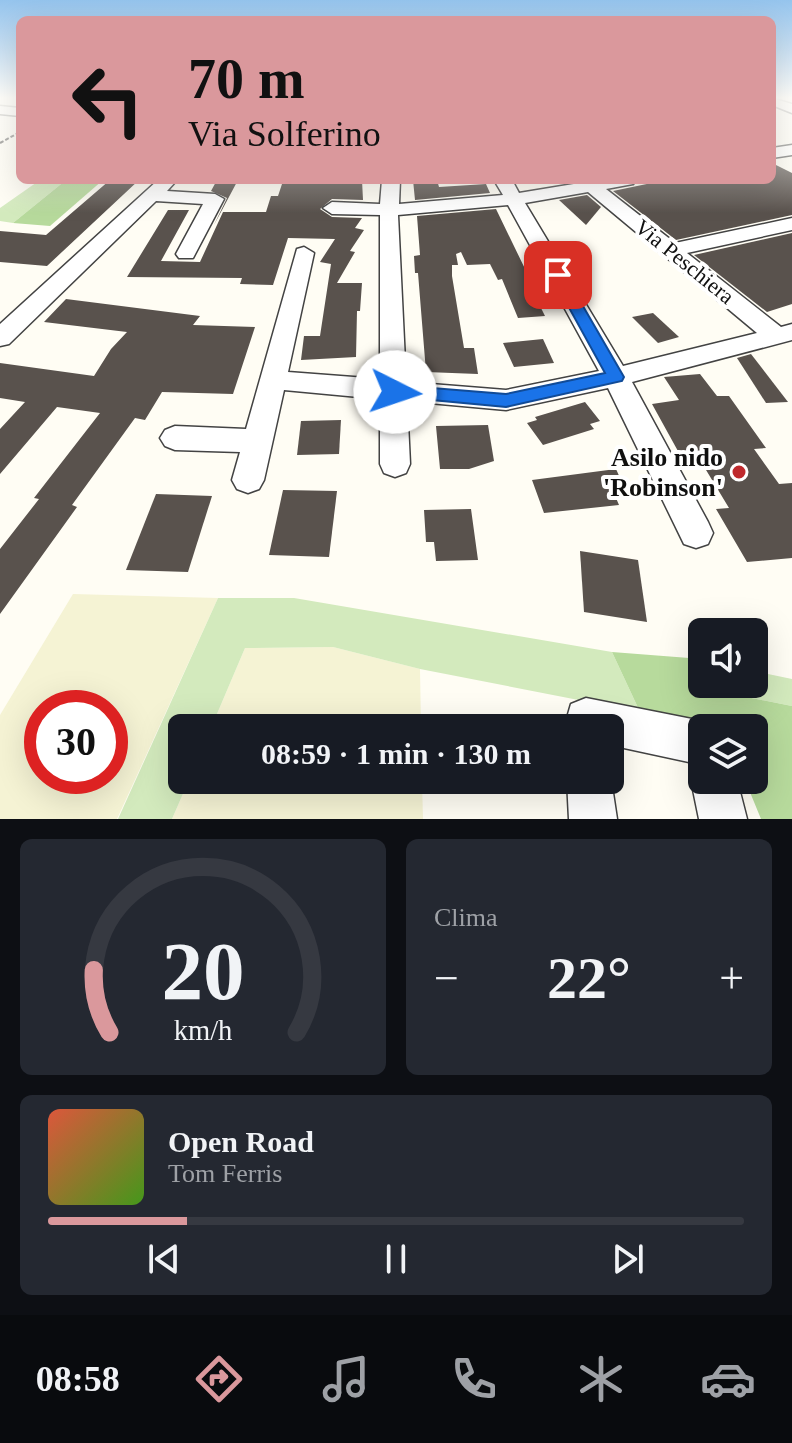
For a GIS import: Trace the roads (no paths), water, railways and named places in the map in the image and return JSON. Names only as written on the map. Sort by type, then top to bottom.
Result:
[{"type":"street","points":[[0,338],[163,184]]},
{"type":"street","points":[[391,184],[395,464]]},
{"type":"street","points":[[332,208],[389,212],[509,189],[607,184]]},
{"type":"street","name":"Via Peschiera","points":[[592,187],[785,334]]},
{"type":"street","points":[[509,189],[616,377],[696,533]]},
{"type":"street","points":[[150,195],[215,199],[186,254]]},
{"type":"street","points":[[672,250],[792,224]]},
{"type":"street","points":[[248,480],[304,253]]},
{"type":"street","points":[[273,380],[506,400],[616,377],[785,334]]},
{"type":"street","points":[[175,438],[258,441]]},
{"type":"street","points":[[624,727],[688,740]]},
{"type":"street","points":[[591,794],[593,819]]},
{"type":"street","points":[[717,794],[723,819]]},
{"type":"place","name":"Asilo nido 'Robinson'","points":[[739,472]]}]
